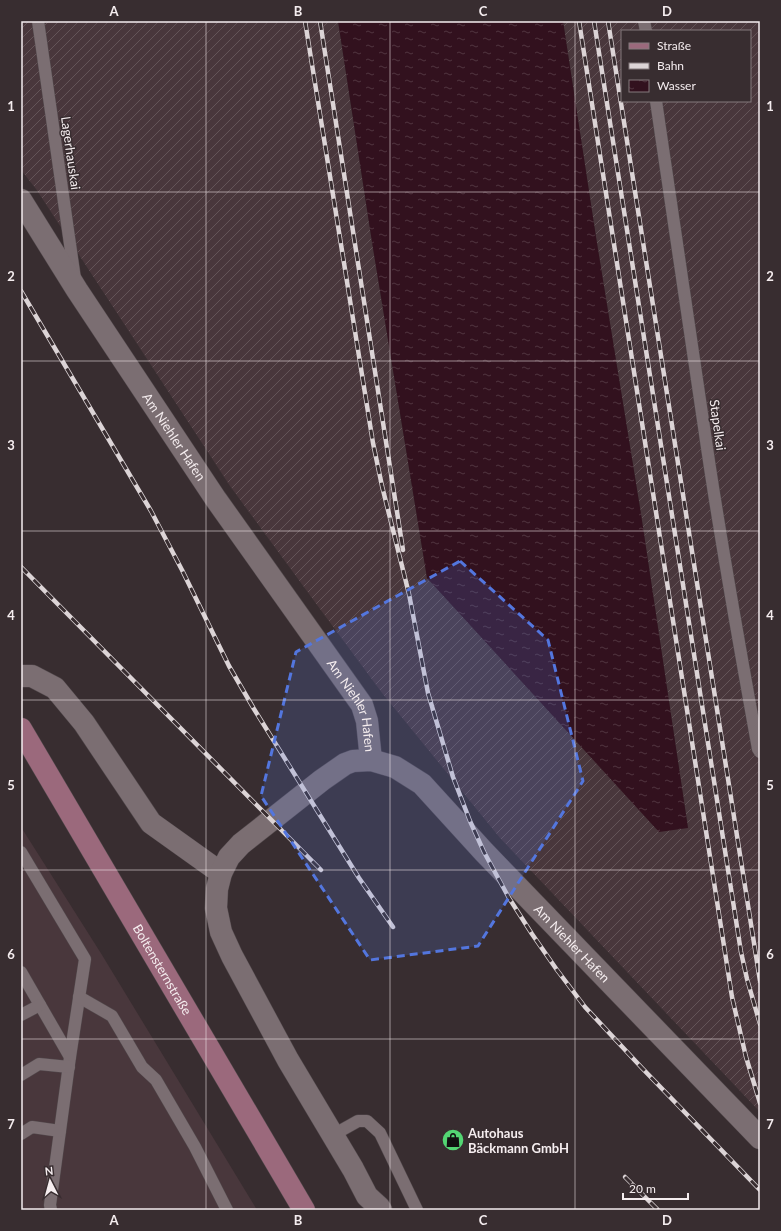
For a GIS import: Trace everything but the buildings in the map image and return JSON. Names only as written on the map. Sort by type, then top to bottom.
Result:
[{"type":"main road","name":"Boltensternstraße","points":[[21,729],[304,1210]]},
{"type":"street","name":"Am Niehler Hafen","points":[[21,200],[77,290],[215,498],[362,705],[367,721],[371,760],[395,767],[422,784],[484,852],[760,1138]]},
{"type":"street","points":[[21,676],[32,676],[55,688],[84,723],[151,823],[221,873]]},
{"type":"street","points":[[371,760],[353,761],[345,764],[322,780],[240,844],[229,857],[221,873],[217,889],[216,908],[221,932],[232,956],[288,1060],[353,1169],[372,1205]]},
{"type":"lane","name":"Lagerhauskai","points":[[38,21],[77,290]]},
{"type":"lane","name":"Stapelkai","points":[[656,102],[707,450],[734,619],[758,749],[760,752]]},
{"type":"lane","points":[[21,852],[84,959],[50,1208]]},
{"type":"lane","points":[[21,972],[40,1004],[70,1062]]},
{"type":"lane","points":[[79,997],[112,1016],[142,1067],[156,1080],[195,1147],[227,1210]]},
{"type":"lane","points":[[21,1015],[40,1004]]},
{"type":"lane","points":[[21,1075],[39,1064],[70,1062]]},
{"type":"lane","points":[[333,1135],[358,1121],[367,1121],[380,1133],[417,1210]]},
{"type":"lane","points":[[21,1134],[32,1127],[60,1131]]},
{"type":"highlighted area","points":[[460,561],[548,640],[583,781],[478,946],[370,960],[261,796],[296,652]]},
{"type":"shaded area","points":[[21,21],[338,21],[372,242],[427,578],[688,828],[641,514],[563,21],[760,21],[760,1112],[500,838],[382,693],[230,486],[36,189],[21,170]]},
{"type":"shaded area","points":[[21,827],[102,955],[257,1210],[21,1210]]},
{"type":"water","points":[[338,21],[563,21],[641,514],[688,828],[659,832],[427,578],[372,242]]},
{"type":"railway","points":[[305,21],[373,443],[382,486],[409,594],[428,693],[453,777],[470,821],[484,852],[509,898],[557,970],[585,1007],[760,1190]]},
{"type":"railway","points":[[320,21],[403,550]]},
{"type":"railway","points":[[579,21],[732,997],[746,1057],[760,1103]]},
{"type":"railway","points":[[594,21],[741,952],[760,1024]]},
{"type":"railway","points":[[608,21],[760,981]]},
{"type":"railway","points":[[21,291],[151,511],[229,666],[254,709],[359,878],[393,927]]},
{"type":"railway","points":[[21,567],[321,870]]},
{"type":"railway","points":[[625,1177],[658,1210]]},
{"type":"place","name":"Autohaus Bäckmann GmbH","points":[[453,1140]]}]
